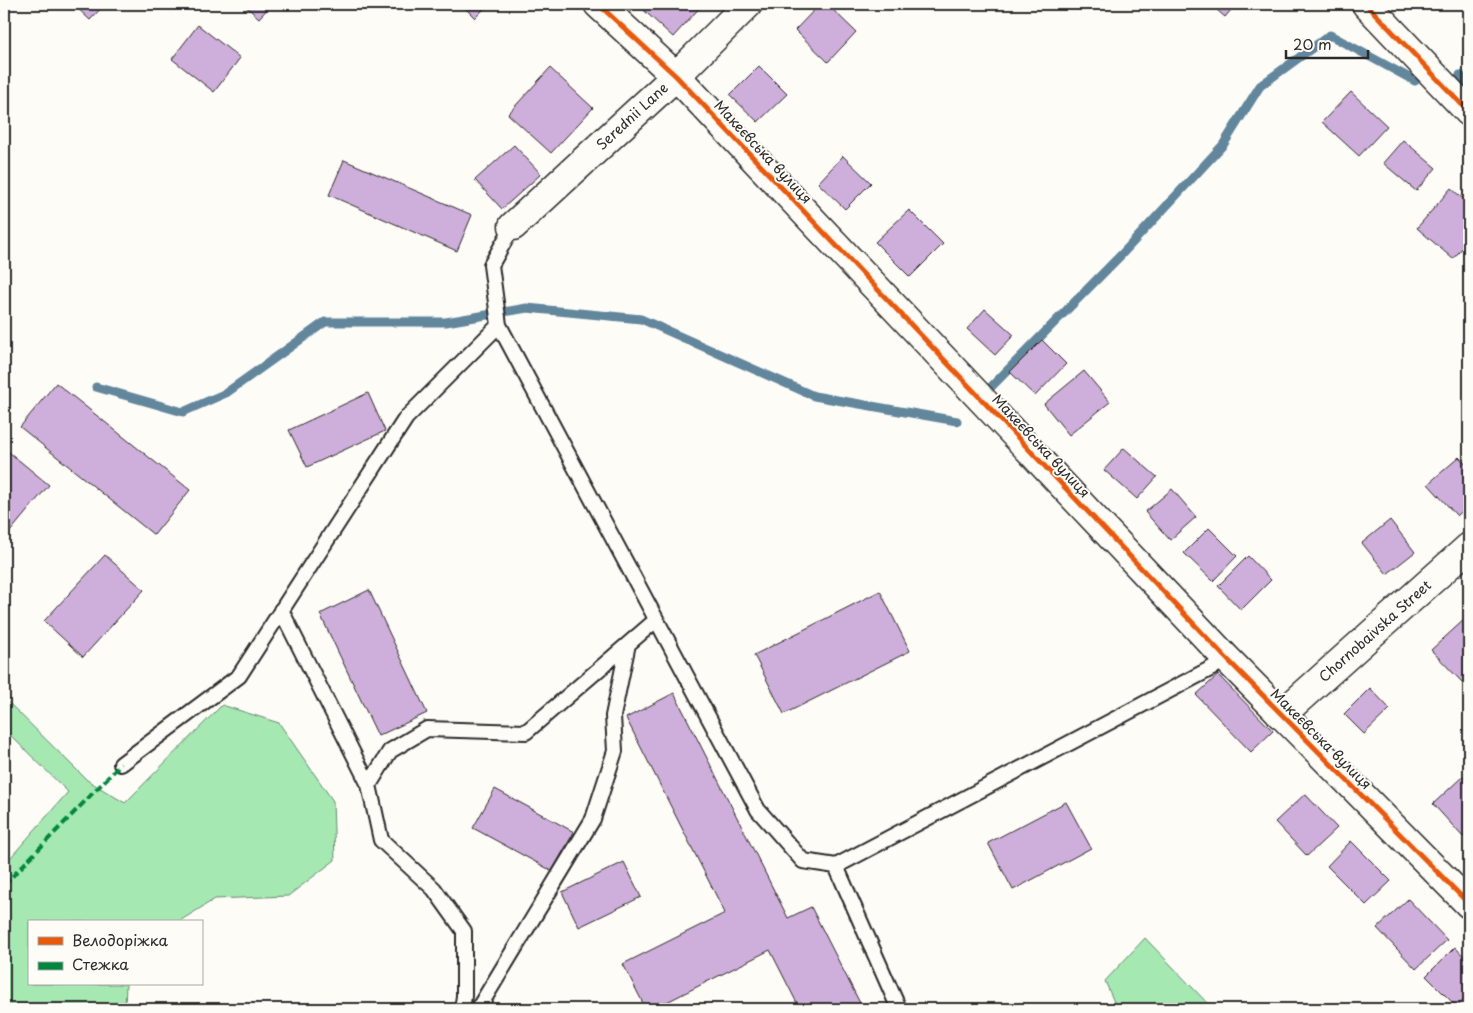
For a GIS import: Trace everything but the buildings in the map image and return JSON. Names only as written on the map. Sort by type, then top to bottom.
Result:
[{"type":"street","name":"Макеєвська вулиця","points":[[598,4],[676,76],[1226,658],[1469,904]]},
{"type":"street","name":"Serednii Lane","points":[[513,226],[676,76],[748,4]]},
{"type":"street","points":[[1366,4],[1469,112]]},
{"type":"street","name":"Chornobaivska Street","points":[[1281,715],[1469,547]]},
{"type":"lane","points":[[513,226],[491,265],[499,325],[758,810],[803,861],[836,866],[1212,668],[1226,658]]},
{"type":"lane","points":[[121,764],[239,676],[406,418],[499,325]]},
{"type":"lane","points":[[281,610],[369,785],[381,840],[434,890],[464,932],[464,996],[462,1009]]},
{"type":"lane","points":[[369,785],[390,751],[427,729],[526,732],[656,620]]},
{"type":"lane","points":[[478,1009],[593,818],[615,752],[613,716],[628,644]]},
{"type":"lane","points":[[836,866],[899,1009]]},
{"type":"path","points":[[1458,4],[1469,15]]},
{"type":"green space","points":[[4,698],[87,780],[125,803],[222,705],[279,723],[333,801],[335,860],[288,896],[215,899],[181,920],[28,920],[28,986],[126,986],[125,1009],[4,1009],[4,865],[68,792],[4,729]]},
{"type":"green space","points":[[1145,938],[1213,1009],[1117,1009],[1105,981]]},
{"type":"waterway","points":[[991,387],[1122,254],[1223,145],[1260,86],[1330,35],[1415,81]]},
{"type":"waterway","points":[[1460,75],[1469,84]]},
{"type":"waterway","points":[[96,387],[183,412],[226,393],[325,322],[446,322],[527,308],[641,319],[814,396],[957,421]]},
{"type":"marked path","points":[[4,885],[121,764]]},
{"type":"cycle path","points":[[598,4],[676,76],[1226,658],[1469,904]]},
{"type":"cycle path","points":[[1366,4],[1469,112]]}]
